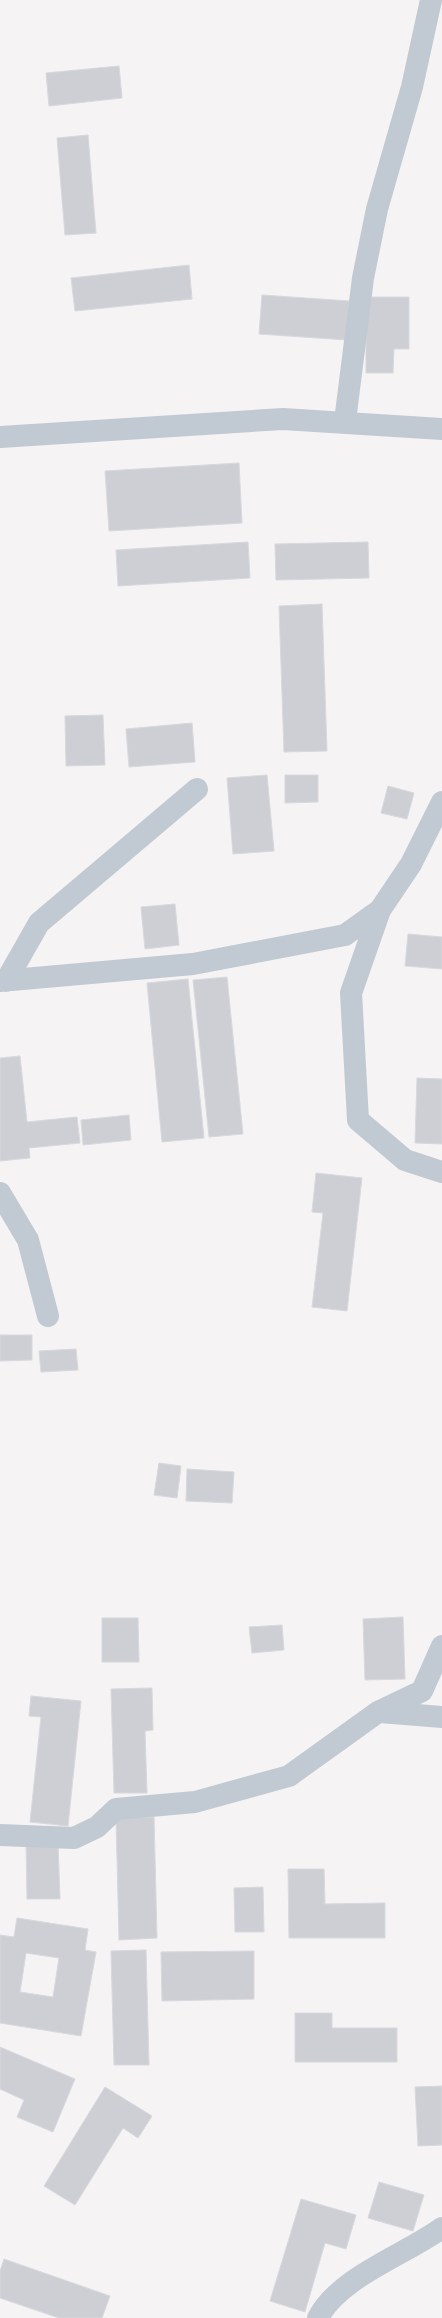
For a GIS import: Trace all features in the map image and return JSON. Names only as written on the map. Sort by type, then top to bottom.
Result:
[{"type":"street","points":[[345,421],[363,278],[377,209],[435,2]]},
{"type":"street","points":[[0,437],[283,419],[345,421],[442,429]]},
{"type":"street","points":[[3,981],[39,923],[197,789]]},
{"type":"street","points":[[442,802],[411,864],[380,910],[351,994],[358,1120],[405,1160],[442,1172]]},
{"type":"street","points":[[3,981],[193,964],[345,935],[380,910]]},
{"type":"street","points":[[0,1193],[28,1240],[48,1316]]},
{"type":"street","points":[[0,1835],[74,1838],[97,1827],[116,1809],[195,1802],[289,1776],[378,1712],[422,1691],[442,1646]]},
{"type":"street","points":[[378,1712],[442,1717]]},
{"type":"street","points":[[318,2318],[324,2307],[365,2273],[442,2228]]},
{"type":"building","points":[[119,66],[122,98],[49,106],[46,73]]},
{"type":"building","points":[[88,135],[96,233],[65,235],[57,138]]},
{"type":"building","points":[[189,265],[192,299],[75,311],[71,278]]},
{"type":"building","points":[[262,295],[349,301],[347,340],[259,334]]},
{"type":"building","points":[[366,297],[409,297],[409,349],[394,349],[393,373],[366,373]]},
{"type":"building","points":[[239,463],[242,523],[109,531],[105,471]]},
{"type":"building","points":[[248,542],[250,578],[118,586],[116,550]]},
{"type":"building","points":[[368,542],[369,578],[276,580],[275,544]]},
{"type":"building","points":[[322,604],[327,751],[284,752],[279,606]]},
{"type":"building","points":[[103,715],[105,765],[66,766],[65,716]]},
{"type":"building","points":[[192,723],[195,762],[129,767],[126,729]]},
{"type":"building","points":[[267,775],[274,851],[233,854],[227,778]]},
{"type":"building","points":[[285,775],[318,775],[318,802],[285,803]]},
{"type":"building","points":[[388,786],[414,793],[407,819],[381,813]]},
{"type":"building","points":[[175,904],[179,945],[145,949],[141,907]]},
{"type":"building","points":[[408,934],[442,937],[442,969],[405,966]]},
{"type":"building","points":[[227,977],[243,1134],[209,1137],[193,980]]},
{"type":"building","points":[[188,979],[204,1138],[162,1142],[147,983]]},
{"type":"building","points":[[20,1056],[27,1122],[77,1117],[80,1143],[29,1148],[30,1158],[0,1161],[0,1058]]},
{"type":"building","points":[[417,1078],[442,1079],[442,1144],[415,1143]]},
{"type":"building","points":[[129,1115],[131,1140],[83,1145],[81,1120]]},
{"type":"building","points":[[316,1173],[362,1178],[347,1311],[312,1307],[323,1213],[312,1212]]},
{"type":"building","points":[[0,1335],[32,1335],[32,1360],[0,1361]]},
{"type":"building","points":[[76,1349],[78,1370],[41,1372],[39,1351]]},
{"type":"building","points":[[159,1463],[181,1466],[177,1498],[154,1495]]},
{"type":"building","points":[[187,1469],[234,1472],[232,1503],[186,1501]]},
{"type":"building","points":[[403,1617],[405,1679],[365,1680],[363,1619]]},
{"type":"building","points":[[102,1618],[138,1618],[139,1662],[102,1662]]},
{"type":"building","points":[[282,1625],[284,1650],[252,1653],[249,1627]]},
{"type":"building","points":[[152,1688],[153,1730],[145,1731],[147,1793],[114,1793],[111,1689]]},
{"type":"building","points":[[31,1696],[81,1701],[68,1826],[30,1822],[41,1717],[29,1716]]},
{"type":"building","points":[[154,1817],[157,1938],[119,1940],[116,1818]]},
{"type":"building","points":[[58,1843],[60,1899],[27,1899],[26,1844]]},
{"type":"building","points":[[288,1869],[324,1869],[325,1904],[385,1903],[385,1938],[289,1938]]},
{"type":"building","points":[[263,1887],[264,1932],[235,1932],[234,1888]]},
{"type":"building","points":[[17,1918],[88,1929],[85,1950],[96,1952],[81,2036],[0,2023],[0,1935],[14,1937]],"holes":[[[26,1953],[59,1958],[53,1997],[20,1992]]]},
{"type":"building","points":[[146,1950],[149,2065],[114,2065],[111,1951]]},
{"type":"building","points":[[254,1951],[254,1999],[162,2001],[161,1952]]},
{"type":"building","points":[[295,2013],[332,2013],[332,2028],[397,2028],[397,2062],[295,2062]]},
{"type":"building","points":[[0,2047],[75,2079],[53,2132],[17,2117],[24,2100],[0,2089]]},
{"type":"building","points":[[442,2086],[442,2145],[418,2146],[415,2087]]},
{"type":"building","points":[[105,2087],[152,2116],[138,2138],[123,2128],[75,2205],[44,2186]]},
{"type":"building","points":[[379,2182],[424,2195],[413,2231],[368,2218]]},
{"type":"building","points":[[301,2199],[356,2215],[346,2249],[325,2243],[305,2312],[270,2301]]},
{"type":"building","points":[[4,2259],[110,2296],[102,2318],[59,2318],[0,2298],[0,2271]]}]
